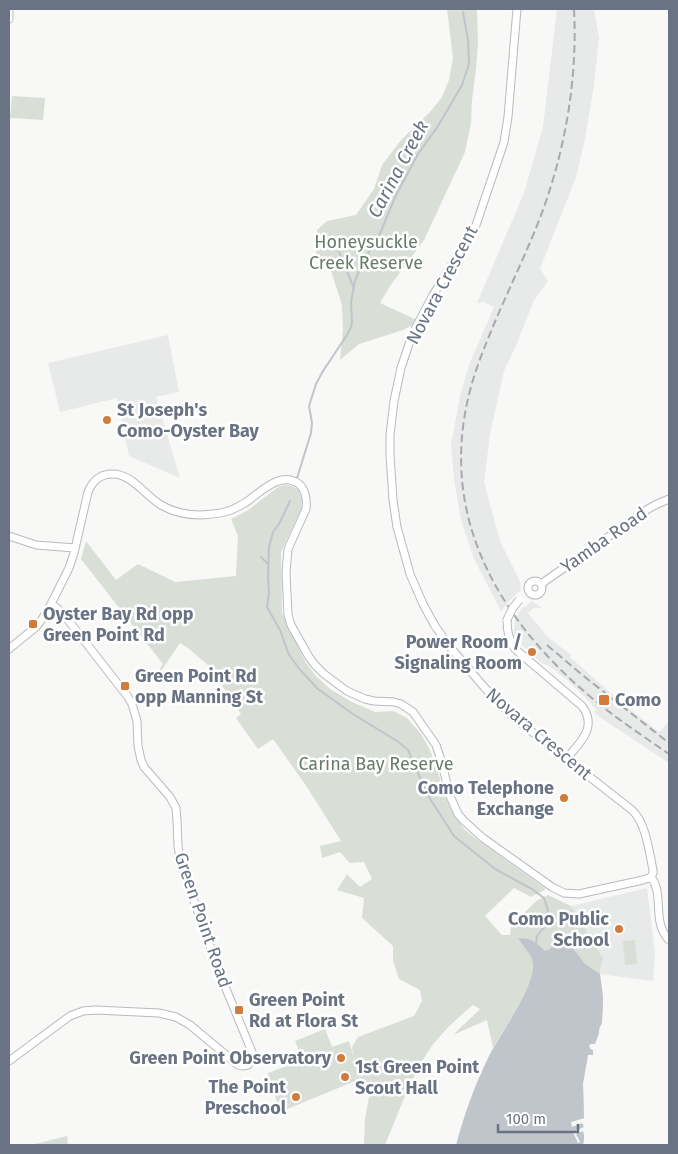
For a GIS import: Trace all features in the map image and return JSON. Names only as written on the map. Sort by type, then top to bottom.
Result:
[{"type":"street","points":[[9,9],[9,20]]},
{"type":"street","name":"Novara Crescent","points":[[517,9],[508,117],[504,142],[476,225],[415,328],[401,368],[394,401],[390,435],[393,500],[397,527],[410,574],[422,604],[435,626],[466,668],[501,705],[527,728],[639,817],[653,870],[650,877],[656,886],[660,926],[669,940]]},
{"type":"street","points":[[9,649],[36,627],[51,604],[76,548],[88,492],[96,479],[104,474],[123,475],[158,504],[186,514],[227,512],[272,483],[284,479],[295,482],[303,490],[307,503],[288,549],[286,593],[288,615],[315,665],[347,691],[364,699],[401,704],[413,712],[436,745],[450,796],[463,820],[483,838],[552,887],[564,892],[579,894],[650,877]]},
{"type":"street","name":"Yamba Road","points":[[566,759],[587,732],[587,714],[582,706],[515,649],[509,639],[507,620],[512,609],[530,592],[531,582],[537,581],[541,584],[648,509],[669,499]]},
{"type":"street","points":[[9,536],[36,545],[76,548]]},
{"type":"street","name":"Green Point Road","points":[[9,1062],[70,1016],[83,1011],[95,1010],[154,1012],[170,1015],[190,1025],[238,1065],[245,1066],[250,1063],[253,1054],[222,979],[180,859],[176,808],[170,797],[144,767],[140,756],[134,709],[128,697],[90,647],[60,611],[51,604]]},
{"type":"shaded area","points":[[557,9],[594,9],[599,38],[594,85],[585,139],[576,177],[540,269],[548,281],[534,300],[504,371],[490,434],[484,482],[500,541],[520,581],[521,590],[501,611],[474,559],[461,520],[454,479],[451,445],[460,396],[469,365],[494,307],[484,302],[477,303],[524,193],[543,127]]},
{"type":"shaded area","points":[[168,335],[179,392],[156,397],[180,478],[129,456],[117,398],[60,412],[48,363]]},
{"type":"shaded area","points":[[532,601],[542,608],[533,608],[528,613],[548,637],[571,655],[570,657],[622,703],[659,732],[669,721],[669,763],[598,716],[588,700],[568,681],[551,667],[540,662],[518,642],[514,633],[515,619],[521,609]]},
{"type":"shaded area","name":"Como Public School","points":[[647,888],[655,952],[653,981],[600,974],[603,958],[571,906]]},
{"type":"shaded area","points":[[518,938],[533,941],[545,951],[551,948],[553,938],[566,943],[585,964],[600,974],[603,998],[602,1023],[595,1044],[589,1045],[590,1049],[593,1050],[593,1055],[588,1055],[583,1083],[584,1118],[571,1122],[572,1127],[582,1123],[584,1127],[573,1132],[578,1143],[580,1142],[576,1134],[583,1131],[583,1145],[456,1145],[470,1100],[484,1067],[529,985],[533,964]]},
{"type":"green space","name":"Honeysuckle Creek Reserve","points":[[447,9],[477,9],[478,43],[476,69],[471,123],[465,152],[424,240],[390,286],[380,303],[419,321],[403,330],[359,344],[340,360],[343,329],[342,305],[331,271],[325,262],[316,255],[317,230],[327,221],[356,215],[374,189],[382,165],[402,139],[430,112],[442,97],[449,80],[453,58]]},
{"type":"green space","points":[[12,96],[45,98],[43,120],[10,118]]},
{"type":"green space","name":"Carina Bay Reserve","points":[[285,485],[299,490],[302,500],[301,509],[281,552],[282,613],[306,663],[330,689],[352,702],[375,712],[393,711],[407,718],[421,734],[429,748],[445,797],[455,817],[465,830],[546,889],[531,897],[514,888],[485,916],[502,935],[510,935],[511,926],[536,901],[548,895],[571,906],[603,958],[600,974],[603,995],[602,1016],[595,1044],[589,1045],[590,1049],[593,1050],[593,1055],[588,1055],[583,1083],[584,1118],[572,1122],[553,938],[551,948],[545,951],[535,942],[519,938],[533,961],[531,980],[512,1018],[493,1048],[487,1020],[453,1035],[480,1009],[473,1005],[448,1028],[427,1053],[409,1087],[385,1145],[364,1145],[365,1119],[369,1097],[356,1070],[360,1079],[280,1112],[268,1073],[303,1060],[295,1041],[325,1029],[332,1047],[349,1041],[354,1058],[352,1047],[358,1037],[414,1016],[422,1001],[420,990],[399,979],[393,961],[393,946],[362,918],[364,898],[337,890],[347,874],[360,887],[372,879],[364,862],[350,863],[340,852],[322,858],[320,846],[341,841],[307,787],[273,739],[258,749],[236,718],[241,714],[209,666],[180,643],[159,674],[157,673],[163,664],[81,559],[86,541],[116,580],[138,564],[175,582],[236,576],[238,536],[231,519],[247,511],[278,487]]},
{"type":"green space","points":[[635,940],[637,964],[625,965],[623,941]]},
{"type":"green space","points":[[67,1136],[68,1145],[31,1145]]},
{"type":"waterway","name":"Carina Creek","points":[[297,478],[311,433],[312,423],[309,406],[316,384],[351,327],[351,302],[355,281],[363,262],[379,236],[396,195],[418,154],[438,126],[462,85],[469,64],[468,40],[463,12]]},
{"type":"waterway","points":[[330,236],[353,286]]},
{"type":"waterway","name":"Carina Creek","points":[[290,501],[273,532],[269,547],[267,607],[280,630],[289,655],[318,689],[408,750],[427,794],[454,836],[495,869],[532,889],[544,898],[548,910],[545,926],[537,936],[536,943]]},
{"type":"waterway","points":[[261,557],[268,564]]},
{"type":"railway","points":[[574,9],[575,38],[571,95],[553,179],[534,233],[479,362],[465,412],[461,460],[466,505],[478,549],[498,590],[524,629],[556,665],[593,699],[669,754]]},
{"type":"railway","points":[[547,645],[669,743]]},
{"type":"place","name":"St Joseph's Como-Oyster Bay","points":[[107,420]]},
{"type":"place","name":"Oyster Bay Rd opp Green Point Rd","points":[[33,624]]},
{"type":"place","name":"Power Room / Signaling Room","points":[[532,652]]},
{"type":"place","name":"Green Point Rd opp Manning St","points":[[125,686]]},
{"type":"place","name":"Como","points":[[604,700]]},
{"type":"place","name":"Como Telephone Exchange","points":[[564,798]]},
{"type":"place","name":"Como Public School","points":[[619,929]]},
{"type":"place","name":"Green Point Rd at Flora St","points":[[239,1010]]},
{"type":"place","name":"Green Point Observatory","points":[[341,1058]]},
{"type":"place","name":"1st Green Point Scout Hall","points":[[345,1077]]},
{"type":"place","name":"The Point Preschool","points":[[296,1097]]}]
